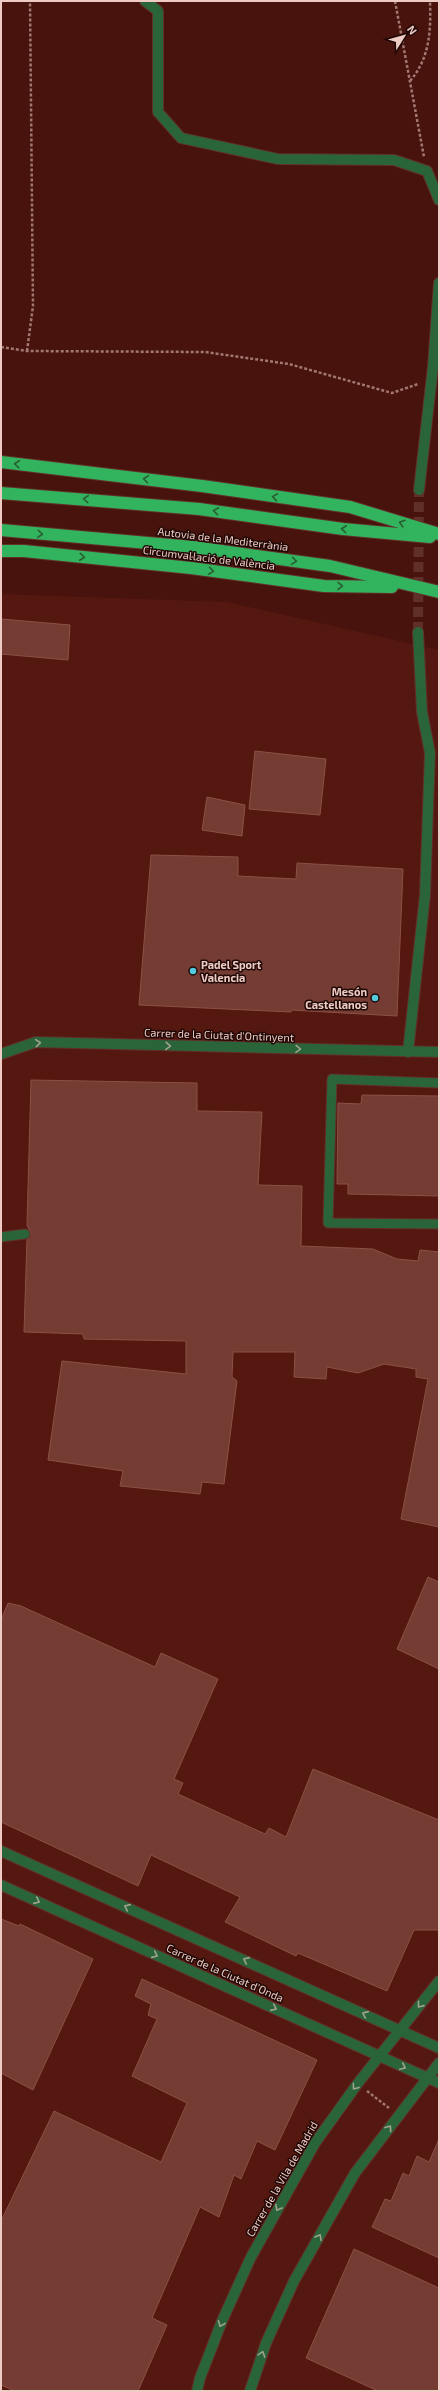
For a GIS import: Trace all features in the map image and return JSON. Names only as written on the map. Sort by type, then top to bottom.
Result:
[{"type":"highway","points":[[1,462],[202,486],[350,508],[439,534]]},
{"type":"highway","points":[[1,492],[199,508],[343,529],[439,538]]},
{"type":"highway","name":"Autovia de la Mediterrània","points":[[1,530],[194,547],[330,566],[414,588],[439,592]]},
{"type":"highway","name":"Circumval·lació de València","points":[[1,551],[24,551],[191,568],[324,586],[414,588]]},
{"type":"street","points":[[145,1],[158,11],[158,112],[181,138],[278,159],[394,160],[427,171],[439,200]]},
{"type":"street","points":[[419,490],[432,379],[439,283]]},
{"type":"street","points":[[408,1052],[425,895],[430,752],[422,712],[418,632]]},
{"type":"street","name":"Carrer de la Ciutat d'Ontinyent","points":[[1,1054],[36,1042],[439,1052]]},
{"type":"street","name":"Carrer de la Ciutat d’Onda","points":[[1,1851],[439,2048]]},
{"type":"street","name":"Carrer de la Ciutat d’Onda","points":[[1,1886],[439,2083]]},
{"type":"street","name":"Carrer de la Vila de Madrid","points":[[197,2391],[200,2378],[222,2321],[251,2257],[314,2143],[358,2083],[439,1981]]},
{"type":"street","points":[[250,2391],[266,2343],[294,2282],[355,2173],[439,2063]]},
{"type":"lane","points":[[439,1082],[332,1079],[328,1223],[439,1224]]},
{"type":"lane","points":[[1,1237],[25,1234]]},
{"type":"path","points":[[27,351],[33,306],[30,1]]},
{"type":"path","points":[[395,1],[427,171]]},
{"type":"path","points":[[410,81],[420,69],[431,33],[430,1]]},
{"type":"path","points":[[1,347],[27,351],[204,352],[289,364],[392,393],[432,379]]},
{"type":"path","points":[[358,2083],[398,2115]]},
{"type":"shaded area","points":[[1,594],[227,602],[439,650],[439,2391],[1,2391]]},
{"type":"building","points":[[1,619],[70,625],[68,660],[1,654]]},
{"type":"building","points":[[255,751],[326,759],[320,815],[249,809]]},
{"type":"building","points":[[207,797],[245,805],[242,836],[202,830]]},
{"type":"building","points":[[151,855],[238,857],[238,876],[296,879],[297,863],[403,869],[397,1016],[291,1010],[291,1012],[139,1005]]},
{"type":"building","points":[[31,1080],[197,1083],[197,1111],[262,1112],[258,1185],[302,1186],[301,1246],[373,1249],[397,1259],[418,1261],[420,1250],[439,1252],[439,1527],[401,1519],[428,1379],[416,1377],[416,1369],[384,1364],[358,1373],[327,1367],[326,1379],[294,1377],[295,1352],[233,1352],[232,1377],[237,1381],[224,1484],[202,1482],[200,1494],[120,1486],[123,1471],[48,1460],[62,1361],[186,1374],[186,1341],[84,1339],[83,1334],[24,1332],[27,1239],[31,1234],[27,1225]]},
{"type":"building","points":[[362,1095],[439,1096],[439,1196],[348,1194],[348,1184],[337,1184],[338,1103],[361,1104]]},
{"type":"building","points":[[428,1577],[439,1582],[439,1669],[397,1649]]},
{"type":"building","points":[[8,1603],[21,1606],[155,1667],[161,1653],[218,1679],[174,1779],[183,1783],[178,1794],[265,1834],[269,1828],[286,1837],[313,1769],[439,1820],[439,1930],[414,1930],[387,1991],[298,1953],[296,1956],[225,1922],[240,1897],[151,1855],[138,1886],[1,1822],[1,1620]]},
{"type":"building","points":[[1,1919],[19,1926],[20,1924],[93,1959],[33,2090],[1,2073]]},
{"type":"building","points":[[142,1979],[317,2060],[275,2150],[257,2141],[241,2179],[234,2175],[219,2217],[200,2207],[152,2318],[167,2325],[138,2391],[15,2391],[1,2385],[1,2221],[54,2111],[161,2162],[187,2103],[132,2076],[157,2019],[148,2015],[151,2004],[135,1996]]},
{"type":"building","points":[[439,2139],[439,2258],[372,2227],[385,2199],[391,2201],[403,2173],[409,2176],[417,2156],[429,2162]]},
{"type":"building","points":[[354,2249],[439,2288],[439,2391],[378,2391],[306,2358]]},
{"type":"tunnel","points":[[418,632],[419,490]]},
{"type":"place","name":"Padel Sport Valencia","points":[[193,971]]},
{"type":"place","name":"Mesón Castellanos","points":[[375,998]]}]
